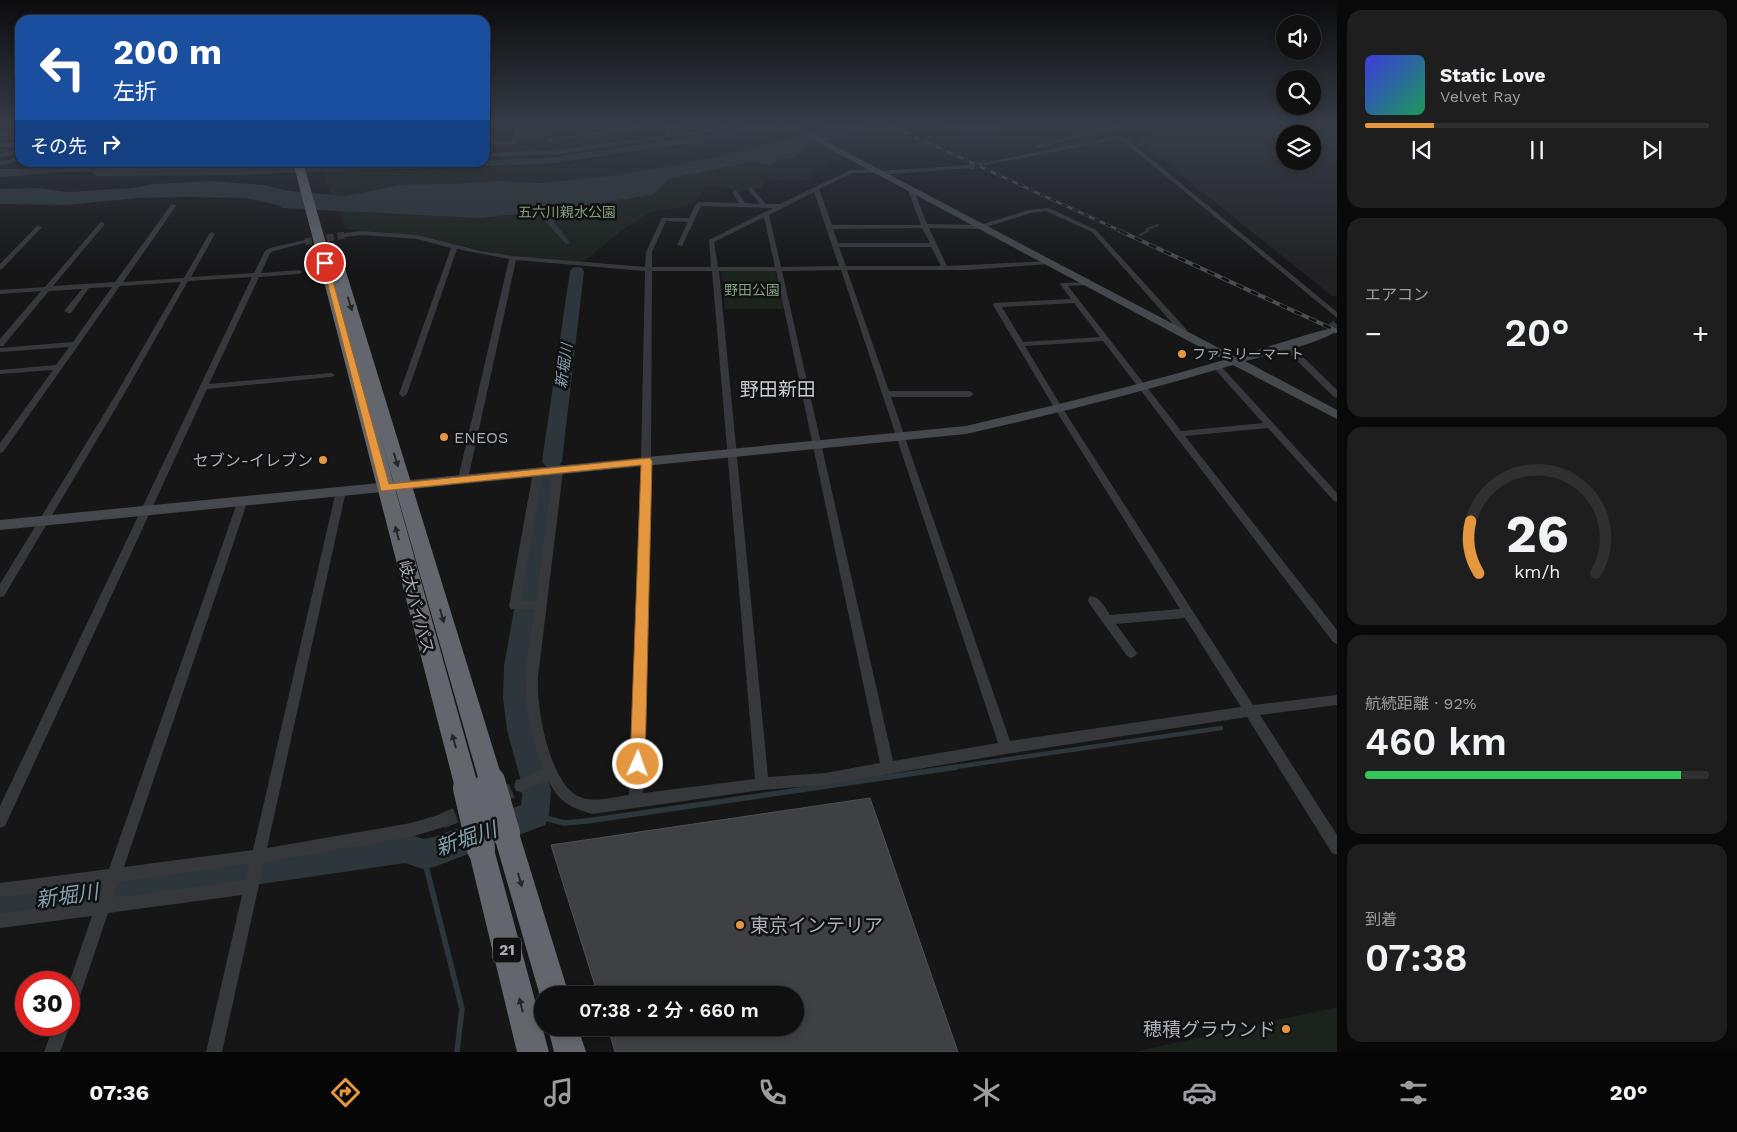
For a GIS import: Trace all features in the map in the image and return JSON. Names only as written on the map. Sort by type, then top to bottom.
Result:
[{"type":"highway","name":"岐大バイパス","points":[[302,173],[404,486],[479,784],[481,849],[533,1052]]},
{"type":"highway","name":"岐大バイパス","points":[[310,173],[320,225],[385,488],[479,784],[506,833],[551,986]]},
{"type":"highway","points":[[565,1036],[570,1052]]},
{"type":"street","points":[[762,784],[711,241],[848,173]]},
{"type":"street","points":[[878,173],[1337,415]]},
{"type":"street","points":[[1166,173],[1337,316]]},
{"type":"street","points":[[816,188],[1006,748]]},
{"type":"street","points":[[751,189],[765,206]]},
{"type":"street","points":[[911,190],[924,227],[945,268]]},
{"type":"street","points":[[735,192],[744,205]]},
{"type":"street","points":[[680,245],[699,204],[780,206]]},
{"type":"street","points":[[0,450],[173,206]]},
{"type":"street","points":[[830,227],[979,226],[1030,211],[1047,209],[1094,231],[1183,330]]},
{"type":"street","points":[[765,214],[779,268],[888,769]]},
{"type":"street","points":[[636,802],[650,252],[664,219],[692,220]]},
{"type":"street","points":[[0,344],[102,224]]},
{"type":"street","points":[[0,268],[39,228]]},
{"type":"street","points":[[345,235],[362,233],[404,236],[513,258],[650,269],[945,268],[1048,263]]},
{"type":"street","points":[[0,593],[188,279],[212,234]]},
{"type":"street","points":[[0,821],[267,252],[272,248],[305,242]]},
{"type":"street","points":[[836,245],[933,245]]},
{"type":"street","points":[[403,394],[455,246]]},
{"type":"street","points":[[463,479],[513,258]]},
{"type":"street","points":[[0,292],[299,272]]},
{"type":"street","points":[[1085,283],[1063,284],[1337,639]]},
{"type":"street","points":[[68,311],[88,285]]},
{"type":"street","points":[[1077,301],[997,306],[1059,409],[1337,848]]},
{"type":"street","points":[[0,525],[966,430],[1059,409],[1143,387],[1286,346],[1331,330]]},
{"type":"street","points":[[1021,344],[1106,339]]},
{"type":"street","points":[[0,350],[75,344]]},
{"type":"street","points":[[1286,346],[1337,395]]},
{"type":"street","points":[[1216,366],[1335,494]]},
{"type":"street","points":[[0,372],[59,367]]},
{"type":"street","points":[[204,387],[331,375]]},
{"type":"street","points":[[886,394],[970,394]]},
{"type":"street","points":[[1178,434],[1270,425]]},
{"type":"street","points":[[558,470],[533,665],[532,695],[548,774],[573,801],[592,807],[762,784],[825,779],[1006,748],[1337,700]]},
{"type":"street","points":[[538,472],[515,606],[540,605]]},
{"type":"street","points":[[214,1052],[341,491]]},
{"type":"street","points":[[80,973],[244,500]]},
{"type":"street","points":[[1093,600],[1131,654]]},
{"type":"street","points":[[1108,620],[1189,613]]},
{"type":"street","points":[[521,786],[548,774]]},
{"type":"street","points":[[0,890],[113,878],[259,858],[411,830],[442,821]]},
{"type":"street","points":[[0,921],[104,902],[253,882]]},
{"type":"street","points":[[52,1052],[58,1036]]},
{"type":"shaded area","points":[[697,173],[668,179],[652,195],[546,211],[570,243],[566,244],[537,212],[479,218],[282,208],[278,205],[245,198],[187,197],[138,198],[67,205],[0,204],[0,189],[39,188],[67,192],[211,181],[264,185],[290,191],[346,196],[400,185],[500,181],[542,183],[627,174]]},
{"type":"shaded area","points":[[1178,173],[1337,173],[1337,296],[1332,296]]},
{"type":"green space","name":"五六川親水公園","points":[[322,173],[810,173],[808,174],[814,177],[791,181],[768,179],[761,188],[737,193],[722,187],[706,187],[693,204],[649,213],[622,230],[583,262],[502,255],[418,235],[346,229]]},
{"type":"green space","name":"野田公園","points":[[721,271],[775,271],[784,309],[725,309]]},
{"type":"green space","name":"穂積グラウンド","points":[[1337,1007],[1337,1052],[1134,1052]]},
{"type":"building","name":"東京インテリア","points":[[870,798],[958,1052],[615,1052],[610,1036],[804,1036],[804,986],[595,986],[551,845]]},
{"type":"waterway","points":[[1147,232],[1147,229],[1158,225]]},
{"type":"waterway","points":[[1140,235],[1147,232]]},
{"type":"waterway","name":"新堀川","points":[[552,461],[577,271]]},
{"type":"waterway","name":"新堀川","points":[[0,906],[405,848],[423,854],[434,852],[535,815],[537,789],[520,730],[516,698],[517,666],[547,480]]},
{"type":"waterway","points":[[948,768],[1221,728]]},
{"type":"waterway","points":[[535,815],[564,823],[587,821],[957,767]]},
{"type":"waterway","points":[[423,854],[462,1009],[457,1052]]},
{"type":"tunnel","points":[[305,242],[345,235]]},
{"type":"tunnel","points":[[1331,330],[1337,325]]},
{"type":"tunnel","points":[[498,797],[521,786]]},
{"type":"tunnel","points":[[442,821],[471,809]]},
{"type":"railway","points":[[994,173],[1123,232]]},
{"type":"railway","points":[[1120,231],[1337,331]]},
{"type":"place","name":"ファミリーマート","points":[[1182,354]]},
{"type":"place","name":"ENEOS","points":[[444,437]]},
{"type":"place","name":"セブン-イレブン","points":[[323,460]]},
{"type":"place","name":"東京インテリア","points":[[740,925]]},
{"type":"place","name":"穂積グラウンド","points":[[1286,1029]]},
{"type":"district","name":"野田新田","points":[[778,389]]},
{"type":"route","points":[[325,263],[385,488],[646,461],[638,764]]}]
